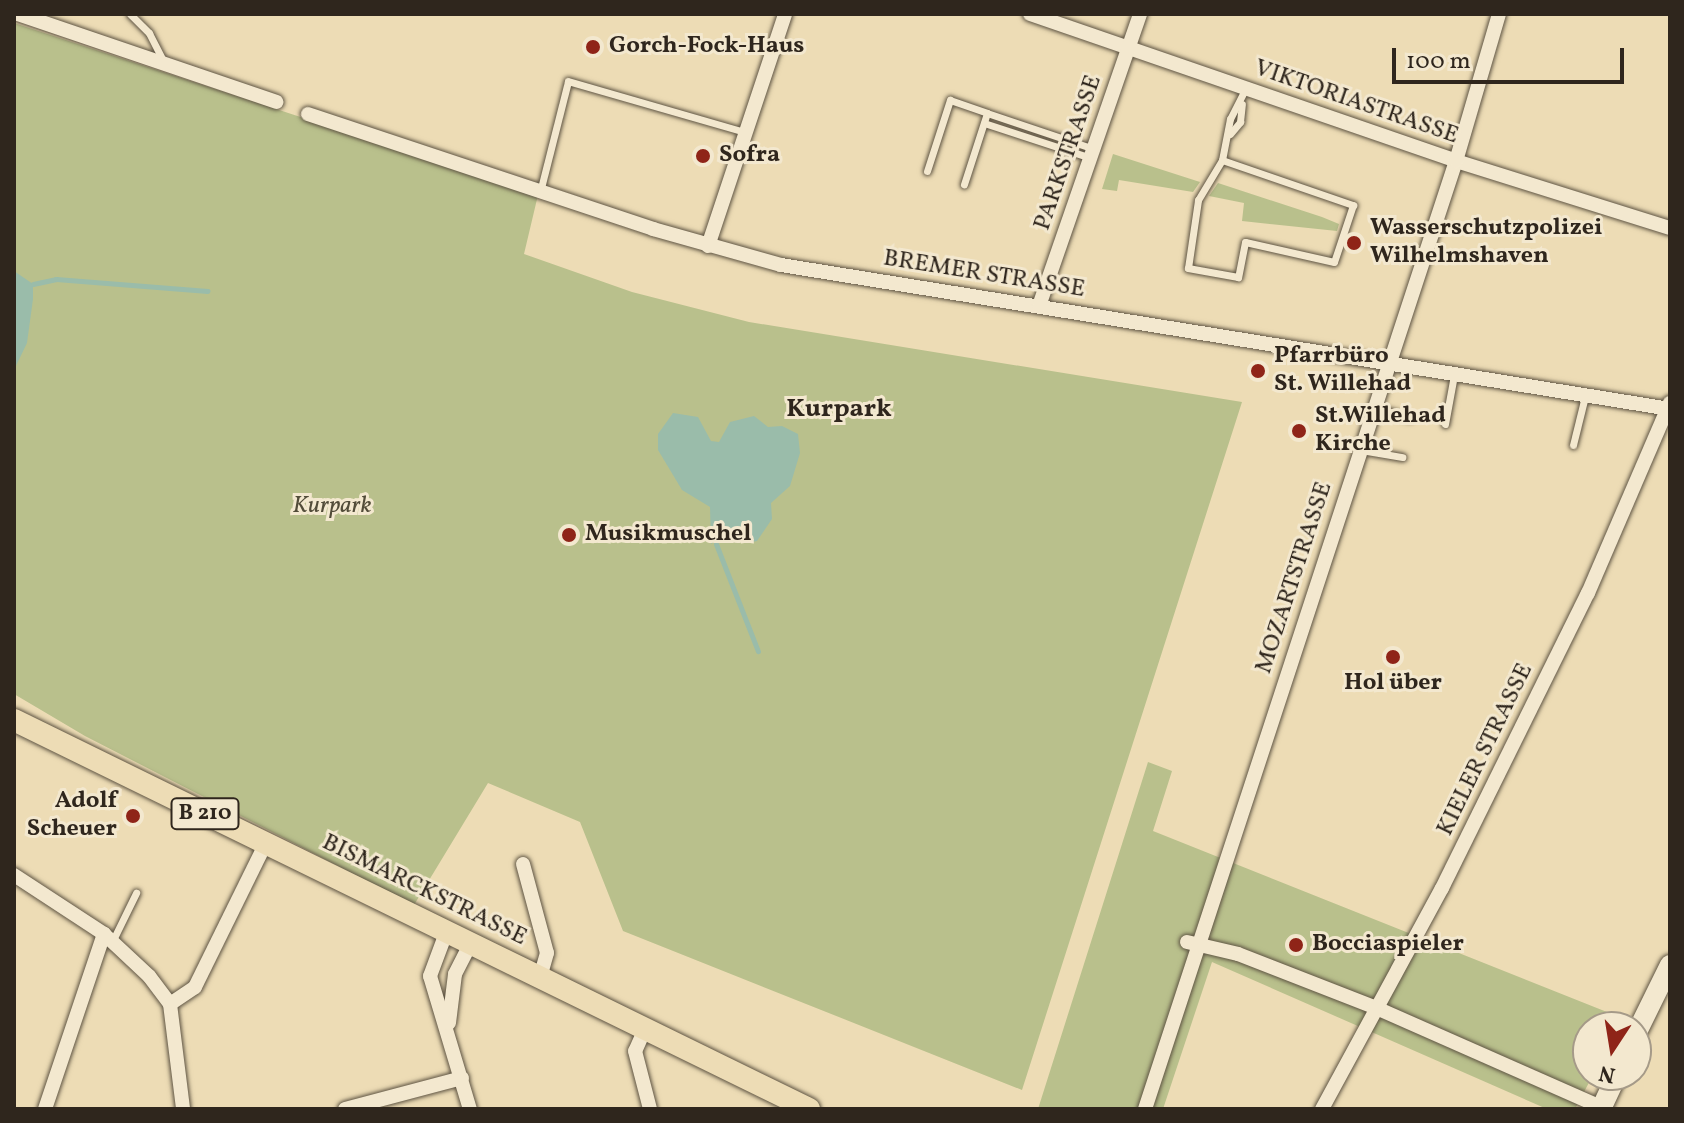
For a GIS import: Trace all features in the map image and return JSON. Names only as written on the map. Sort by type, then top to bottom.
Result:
[{"type":"main road","name":"BISMARCKSTRASSE","points":[[14,720],[809,1109]]},
{"type":"main road","points":[[1647,1011],[1670,965]]},
{"type":"street","points":[[18,14],[276,102]]},
{"type":"street","points":[[708,246],[785,14]]},
{"type":"street","name":"VIKTORIASTRASSE","points":[[1030,14],[1130,47],[1244,93],[1670,228]]},
{"type":"street","name":"PARKSTRASSE","points":[[1039,306],[1140,14]]},
{"type":"street","name":"MOZARTSTRASSE","points":[[1145,1109],[1192,943],[1456,161],[1499,14]]},
{"type":"street","name":"BREMER STRASSE","points":[[308,114],[708,246],[781,265],[1388,365],[1669,406]]},
{"type":"street","name":"KIELER STRASSE","points":[[1322,1109],[1374,1007],[1414,938],[1588,593],[1669,406]]},
{"type":"street","points":[[170,1004],[195,987],[266,843]]},
{"type":"street","points":[[523,864],[547,953],[540,977]]},
{"type":"street","points":[[14,875],[108,938],[170,1004],[178,1033],[183,1109]]},
{"type":"street","points":[[446,933],[430,976],[470,1109]]},
{"type":"street","points":[[45,1109],[108,938]]},
{"type":"street","points":[[1192,943],[1374,1007],[1602,1109]]},
{"type":"street","points":[[448,1028],[455,974],[470,944]]},
{"type":"street","points":[[645,1029],[635,1051],[650,1109]]},
{"type":"street","points":[[345,1109],[462,1078]]},
{"type":"lane","points":[[130,14],[149,33],[167,67]]},
{"type":"lane","points":[[540,192],[568,81],[745,132]]},
{"type":"lane","points":[[1222,160],[1353,205],[1334,262],[1245,242],[1238,277],[1188,268],[1198,200],[1222,160],[1230,134],[1240,122],[1244,93]]},
{"type":"lane","points":[[927,171],[950,100],[1092,153]]},
{"type":"lane","points":[[964,184],[987,113]]},
{"type":"lane","points":[[984,123],[1092,153]]},
{"type":"lane","points":[[1445,424],[1454,374]]},
{"type":"lane","points":[[1573,445],[1585,394]]},
{"type":"lane","points":[[1374,407],[1409,418]]},
{"type":"lane","points":[[1359,450],[1402,457]]},
{"type":"lane","points":[[108,938],[136,893]]},
{"type":"green space","name":"Kurpark","points":[[14,23],[538,195],[524,254],[632,292],[749,322],[1242,402],[1022,1090],[623,931],[580,822],[488,783],[414,905],[85,736],[14,694]]},
{"type":"green space","points":[[1113,154],[1200,182],[1193,192],[1119,180],[1117,191],[1102,189]]},
{"type":"green space","points":[[1218,183],[1322,217],[1339,224],[1337,231],[1242,221],[1244,203],[1209,196]]},
{"type":"green space","points":[[1148,762],[1172,771],[1153,831],[1604,1011],[1572,1011],[1572,1091],[1585,1091],[1575,1109],[1547,1109],[1212,962],[1163,1109],[1038,1109]]},
{"type":"shaded area","points":[[14,271],[33,284],[33,299],[27,343],[14,370]]},
{"type":"shaded area","points":[[673,413],[698,417],[711,441],[719,442],[730,422],[754,416],[768,427],[782,426],[798,434],[800,453],[790,486],[771,503],[772,519],[757,541],[748,543],[726,532],[711,544],[710,507],[682,490],[658,450],[658,434]]},
{"type":"waterway","points":[[33,284],[56,279],[208,291]]},
{"type":"waterway","points":[[716,544],[758,651]]},
{"type":"place","name":"Gorch-Fock-Haus","points":[[593,47]]},
{"type":"place","name":"Sofra","points":[[703,156]]},
{"type":"place","name":"Wasserschutzpolizei Wilhelmshaven","points":[[1354,243]]},
{"type":"place","name":"Pfarrbüro St. Willehad","points":[[1258,371]]},
{"type":"place","name":"St.Willehad Kirche","points":[[1299,431]]},
{"type":"place","name":"Musikmuschel","points":[[569,535]]},
{"type":"place","name":"Hol über","points":[[1393,657]]},
{"type":"place","name":"Adolf Scheuer","points":[[133,816]]},
{"type":"place","name":"Bocciaspieler","points":[[1296,945]]},
{"type":"district","name":"Kurpark","points":[[839,410]]}]
